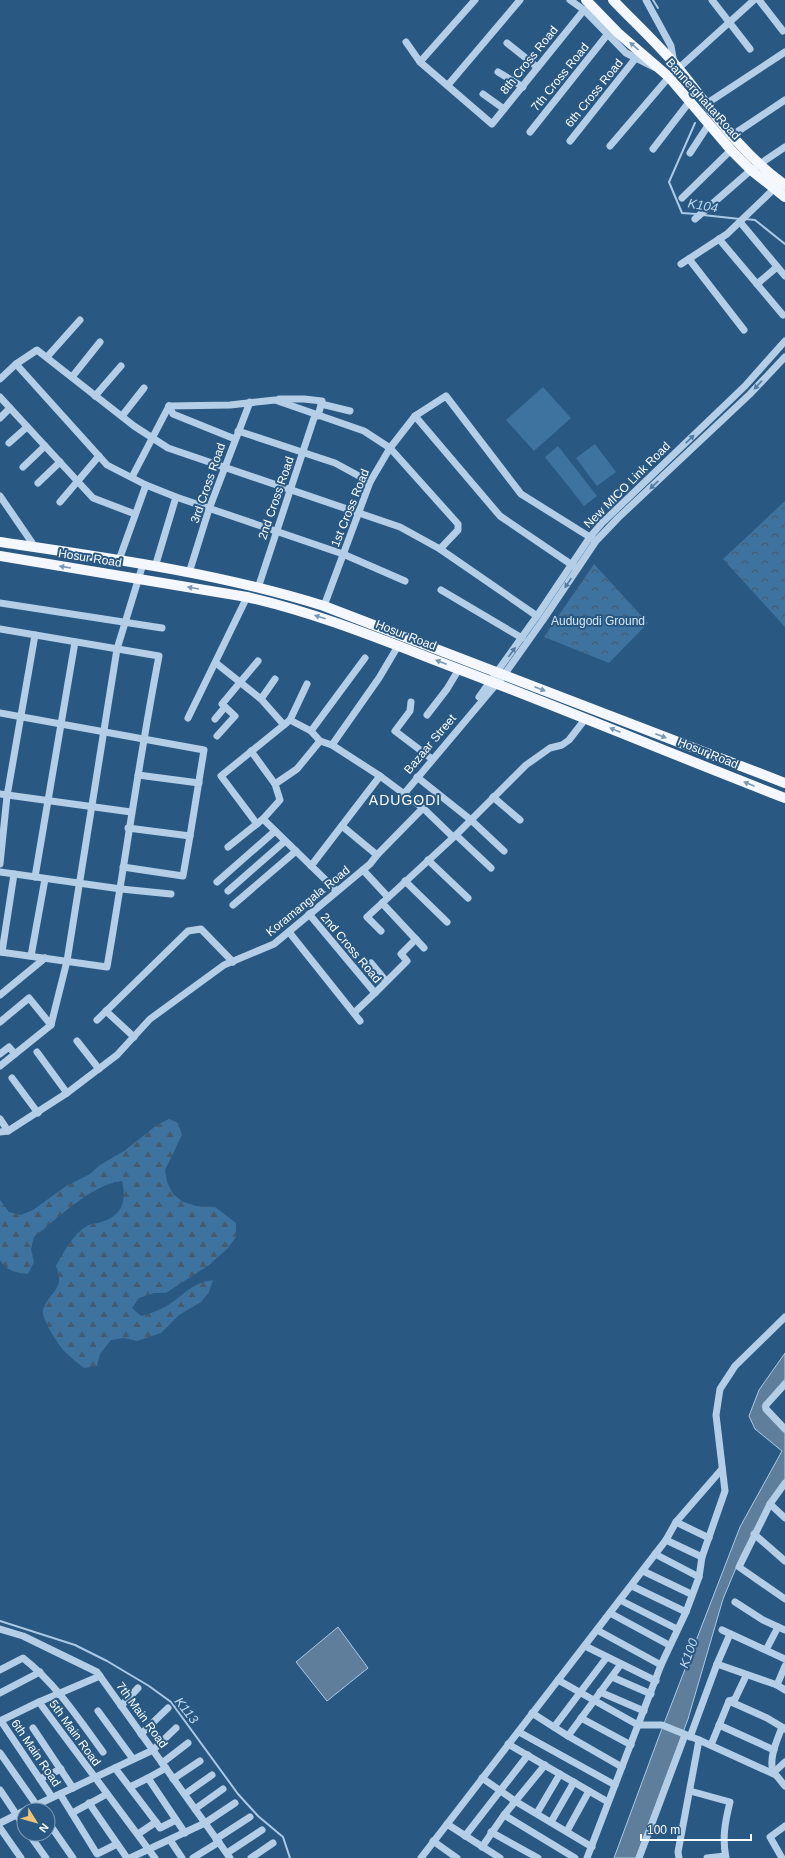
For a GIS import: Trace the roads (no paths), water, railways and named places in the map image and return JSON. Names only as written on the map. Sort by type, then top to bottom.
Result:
[{"type":"main road","name":"Bannerghatta Road","points":[[613,0],[676,66],[755,167]]},
{"type":"main road","name":"Bannerghatta Road","points":[[585,5],[666,74],[730,150],[780,185],[785,197]]},
{"type":"main road","name":"Hosur Road","points":[[0,542],[155,566],[289,595],[324,606],[497,678],[586,718],[785,798]]},
{"type":"main road","name":"Hosur Road","points":[[0,556],[247,597],[302,611],[459,669],[497,678],[785,783]]},
{"type":"street","points":[[420,62],[475,0]]},
{"type":"street","points":[[406,42],[420,62],[448,85],[520,0]]},
{"type":"street","points":[[570,0],[585,5],[607,35],[626,53],[666,74]]},
{"type":"street","points":[[646,0],[671,46],[676,66]]},
{"type":"street","points":[[712,0],[750,49]]},
{"type":"street","points":[[610,146],[666,74],[754,0]]},
{"type":"street","points":[[759,0],[783,31]]},
{"type":"street","name":"8th Cross Road","points":[[448,85],[492,124],[523,87],[536,67],[585,5]]},
{"type":"street","name":"7th Cross Road","points":[[530,132],[607,35]]},
{"type":"street","points":[[507,43],[536,67]]},
{"type":"street","points":[[706,104],[785,52]]},
{"type":"street","name":"6th Cross Road","points":[[570,141],[635,59]]},
{"type":"street","points":[[498,72],[523,87]]},
{"type":"street","points":[[483,94],[504,109]]},
{"type":"street","points":[[731,136],[785,100]]},
{"type":"street","points":[[653,149],[690,101]]},
{"type":"street","points":[[690,153],[709,124]]},
{"type":"street","points":[[695,219],[755,167],[785,147]]},
{"type":"street","points":[[682,198],[730,150]]},
{"type":"street","points":[[681,264],[719,239],[780,185]]},
{"type":"street","points":[[742,220],[785,276]]},
{"type":"street","points":[[719,239],[783,315]]},
{"type":"street","points":[[689,258],[744,330]]},
{"type":"street","points":[[757,284],[777,267]]},
{"type":"street","points":[[47,357],[80,320]]},
{"type":"street","name":"New MICO Link Road","points":[[497,678],[611,514],[745,386],[785,341]]},
{"type":"street","points":[[72,377],[100,342]]},
{"type":"street","points":[[0,379],[16,364],[36,350],[47,357],[95,396],[168,448],[357,514],[400,527],[440,549],[537,616]]},
{"type":"street","name":"New MICO Link Road","points":[[593,539],[618,518],[750,394],[785,357]]},
{"type":"street","points":[[16,364],[107,466],[146,485],[176,497],[343,554],[405,581]]},
{"type":"street","points":[[95,396],[121,366]]},
{"type":"street","points":[[122,416],[144,388]]},
{"type":"street","name":"1st Cross Road","points":[[324,606],[370,482],[390,448],[415,416],[446,396],[521,494],[593,539]]},
{"type":"street","points":[[0,397],[93,498],[135,514]]},
{"type":"street","points":[[169,406],[230,406],[250,402],[304,398],[322,401],[321,404],[350,411]]},
{"type":"street","points":[[275,400],[364,431],[390,448],[458,524],[458,530],[440,549]]},
{"type":"street","name":"3rd Cross Road","points":[[190,573],[209,509],[250,402]]},
{"type":"street","name":"2nd Cross Road","points":[[258,588],[275,532],[321,404]]},
{"type":"street","points":[[132,477],[169,406]]},
{"type":"street","points":[[169,406],[173,414],[235,439]]},
{"type":"street","points":[[0,418],[10,408]]},
{"type":"street","points":[[415,416],[500,516],[575,567]]},
{"type":"street","points":[[9,443],[27,427]]},
{"type":"street","points":[[238,431],[335,463],[370,482]]},
{"type":"street","points":[[23,467],[45,446]]},
{"type":"street","points":[[60,502],[99,456]]},
{"type":"street","points":[[38,483],[60,462]]},
{"type":"street","points":[[119,560],[146,485]]},
{"type":"street","points":[[0,496],[35,547]]},
{"type":"street","points":[[155,566],[176,497]]},
{"type":"street","points":[[0,1066],[51,1025],[67,961],[93,807],[117,648],[126,623],[143,564]]},
{"type":"street","name":"New MICO Link Road","points":[[497,678],[537,616],[575,567]]},
{"type":"street","points":[[441,590],[522,638]]},
{"type":"street","points":[[188,718],[247,597]]},
{"type":"street","points":[[0,603],[162,628]]},
{"type":"street","points":[[0,629],[159,656],[143,737],[138,775],[128,828],[121,889],[107,967],[1,952],[14,874]]},
{"type":"street","points":[[0,864],[4,795],[35,635]]},
{"type":"street","points":[[35,877],[75,642]]},
{"type":"street","points":[[332,744],[379,678],[398,646]]},
{"type":"street","points":[[312,732],[364,658]]},
{"type":"street","points":[[217,736],[235,716],[222,704],[258,661]]},
{"type":"street","points":[[216,663],[287,722],[312,732],[320,741],[332,744],[380,776],[403,795],[423,808],[491,868]]},
{"type":"street","points":[[427,715],[447,689],[459,669]]},
{"type":"street","name":"Bazaar Street","points":[[403,795],[474,708],[475,703],[497,678]]},
{"type":"street","points":[[261,699],[275,679]]},
{"type":"street","points":[[307,684],[287,722],[221,776],[260,821],[275,830],[338,891]]},
{"type":"street","points":[[411,702],[410,711],[395,731],[432,759]]},
{"type":"street","points":[[215,719],[225,707]]},
{"type":"street","points":[[0,713],[143,737],[204,750],[183,876],[123,867]]},
{"type":"street","points":[[381,931],[367,917],[454,836],[526,765],[550,748],[562,745],[569,740],[586,718]]},
{"type":"street","points":[[275,784],[297,768],[320,741]]},
{"type":"street","points":[[228,847],[260,821],[280,800],[275,784],[252,751]]},
{"type":"street","points":[[138,775],[199,783]]},
{"type":"street","points":[[311,866],[380,776]]},
{"type":"street","points":[[417,777],[504,850]]},
{"type":"street","points":[[4,795],[131,812]]},
{"type":"street","points":[[493,797],[520,820]]},
{"type":"street","name":"Koramangala Road","points":[[0,1132],[8,1131],[38,1113],[99,1069],[117,1055],[150,1019],[224,965],[274,944],[363,870],[423,808]]},
{"type":"street","points":[[342,826],[377,855]]},
{"type":"street","points":[[128,828],[190,836]]},
{"type":"street","points":[[217,882],[275,830]]},
{"type":"street","points":[[228,891],[286,841]]},
{"type":"street","points":[[233,905],[296,851]]},
{"type":"street","points":[[428,860],[468,898]]},
{"type":"street","points":[[363,870],[388,897]]},
{"type":"street","points":[[0,872],[80,884],[171,894]]},
{"type":"street","points":[[31,956],[45,879]]},
{"type":"street","points":[[405,881],[447,922]]},
{"type":"street","points":[[382,903],[424,948]]},
{"type":"street","name":"2nd Cross Road","points":[[309,914],[375,993],[355,1012]]},
{"type":"street","points":[[97,1020],[188,931],[202,929],[233,962]]},
{"type":"street","points":[[289,932],[355,1012],[360,1021]]},
{"type":"street","points":[[375,993],[407,961],[401,954],[416,939]]},
{"type":"street","points":[[0,995],[46,958]]},
{"type":"street","points":[[371,963],[386,981]]},
{"type":"street","points":[[0,1022],[29,998],[51,1025]]},
{"type":"street","points":[[106,1011],[134,1037]]},
{"type":"street","points":[[77,1041],[99,1069]]},
{"type":"street","points":[[0,1054],[9,1047],[15,1054]]},
{"type":"street","points":[[37,1052],[66,1093]]},
{"type":"street","points":[[12,1078],[38,1113]]},
{"type":"street","points":[[0,1120],[8,1131]]},
{"type":"street","points":[[587,1858],[669,1645],[686,1612],[691,1594],[699,1577],[702,1557],[725,1490],[716,1415],[720,1389],[735,1366],[785,1317]]},
{"type":"street","points":[[785,1386],[766,1405],[766,1409],[785,1429]]},
{"type":"street","points":[[422,1858],[433,1841],[632,1586],[666,1540],[676,1522],[722,1469]]},
{"type":"street","points":[[785,1483],[770,1504],[739,1567],[785,1599]]},
{"type":"street","points":[[770,1504],[785,1518]]},
{"type":"street","points":[[676,1522],[709,1538]]},
{"type":"street","points":[[754,1534],[785,1561]]},
{"type":"street","points":[[666,1540],[702,1557]]},
{"type":"street","points":[[655,1554],[699,1577]]},
{"type":"street","points":[[643,1571],[691,1594]]},
{"type":"street","points":[[632,1586],[686,1612]]},
{"type":"street","points":[[620,1600],[677,1629]]},
{"type":"street","points":[[735,1602],[785,1630]]},
{"type":"street","points":[[610,1613],[669,1645]]},
{"type":"street","points":[[766,1650],[778,1627]]},
{"type":"street","name":"7th Main Road","points":[[0,1629],[23,1636],[97,1672],[228,1856]]},
{"type":"street","points":[[597,1630],[661,1665]]},
{"type":"street","points":[[722,1630],[785,1659]]},
{"type":"street","points":[[639,1858],[687,1736],[730,1634]]},
{"type":"street","points":[[585,1646],[656,1681]]},
{"type":"street","points":[[554,1727],[607,1657]]},
{"type":"street","points":[[0,1670],[23,1658],[40,1672],[60,1693],[103,1752]]},
{"type":"street","points":[[568,1736],[621,1664]]},
{"type":"street","points":[[717,1664],[777,1685],[785,1690]]},
{"type":"street","points":[[777,1685],[785,1666]]},
{"type":"street","points":[[0,1693],[40,1672]]},
{"type":"street","points":[[0,1721],[39,1702],[100,1676]]},
{"type":"street","points":[[612,1677],[651,1694]]},
{"type":"street","points":[[711,1745],[729,1701],[735,1699],[745,1678]]},
{"type":"street","points":[[558,1680],[638,1725],[662,1725],[699,1740],[773,1773],[785,1786]]},
{"type":"street","points":[[121,1706],[138,1688]]},
{"type":"street","points":[[600,1692],[644,1711]]},
{"type":"street","points":[[729,1701],[767,1718],[784,1728],[770,1763],[773,1773]]},
{"type":"street","name":"5th Main Road","points":[[39,1702],[155,1858]]},
{"type":"street","points":[[142,1734],[168,1708]]},
{"type":"street","points":[[98,1711],[133,1760]]},
{"type":"street","points":[[532,1714],[622,1766]]},
{"type":"street","points":[[581,1718],[631,1745]]},
{"type":"street","name":"6th Main Road","points":[[0,1721],[52,1797]]},
{"type":"street","points":[[719,1725],[774,1750]]},
{"type":"street","points":[[32,1728],[73,1788]]},
{"type":"street","points":[[45,1802],[52,1797],[153,1750],[176,1728]]},
{"type":"street","points":[[519,1732],[615,1785]]},
{"type":"street","points":[[679,1858],[678,1852],[699,1740]]},
{"type":"street","points":[[130,1787],[148,1778],[164,1766],[188,1743]]},
{"type":"street","points":[[508,1744],[608,1802]]},
{"type":"street","points":[[0,1753],[34,1802]]},
{"type":"street","points":[[465,1836],[528,1755]]},
{"type":"street","points":[[174,1779],[200,1761]]},
{"type":"street","points":[[773,1773],[785,1762]]},
{"type":"street","points":[[482,1847],[504,1815],[545,1765]]},
{"type":"street","points":[[115,1768],[160,1828],[176,1820]]},
{"type":"street","points":[[40,1779],[61,1769]]},
{"type":"street","points":[[537,1813],[560,1774]]},
{"type":"street","points":[[185,1794],[212,1775]]},
{"type":"street","points":[[148,1778],[185,1832]]},
{"type":"street","points":[[482,1778],[500,1792],[592,1847]]},
{"type":"street","points":[[551,1822],[574,1782]]},
{"type":"street","points":[[195,1809],[223,1789]]},
{"type":"street","points":[[567,1831],[589,1791]]},
{"type":"street","points":[[690,1791],[730,1802],[724,1825],[723,1842],[725,1857],[706,1858]]},
{"type":"street","points":[[0,1823],[16,1815],[1,1793]]},
{"type":"street","points":[[60,1794],[97,1854],[117,1844]]},
{"type":"street","points":[[72,1812],[107,1794]]},
{"type":"street","points":[[130,1858],[205,1823],[235,1802]]},
{"type":"street","points":[[89,1803],[127,1858]]},
{"type":"street","points":[[504,1815],[575,1858]]},
{"type":"street","points":[[193,1858],[203,1856],[218,1840],[250,1817]]},
{"type":"street","points":[[138,1834],[156,1822]]},
{"type":"street","points":[[447,1824],[500,1858]]},
{"type":"street","points":[[782,1858],[770,1837],[785,1826]]},
{"type":"street","points":[[0,1828],[21,1858]]},
{"type":"street","points":[[228,1856],[262,1830]]},
{"type":"street","points":[[491,1832],[538,1858]]},
{"type":"street","points":[[56,1834],[73,1858]]},
{"type":"street","points":[[170,1840],[182,1858]]},
{"type":"street","points":[[433,1841],[457,1858]]},
{"type":"street","points":[[35,1842],[46,1858]]},
{"type":"street","points":[[251,1858],[273,1844]]},
{"type":"waterway","name":"K104","points":[[653,0],[658,8]]},
{"type":"waterway","name":"K104","points":[[695,123],[669,182],[682,213],[696,214]]},
{"type":"waterway","name":"K104","points":[[703,215],[740,219]]},
{"type":"waterway","name":"K104","points":[[745,219],[755,220],[785,244]]},
{"type":"waterway","name":"K113","points":[[0,1621],[75,1645],[107,1661],[149,1686],[171,1702],[238,1794],[258,1816],[283,1837],[290,1858]]},
{"type":"district","name":"ADUGODI","points":[[405,800]]},
{"type":"park label","name":"Audugodi Ground","points":[[598,621]]},
{"type":"water label","name":"K100","points":[[688,1653]]}]
